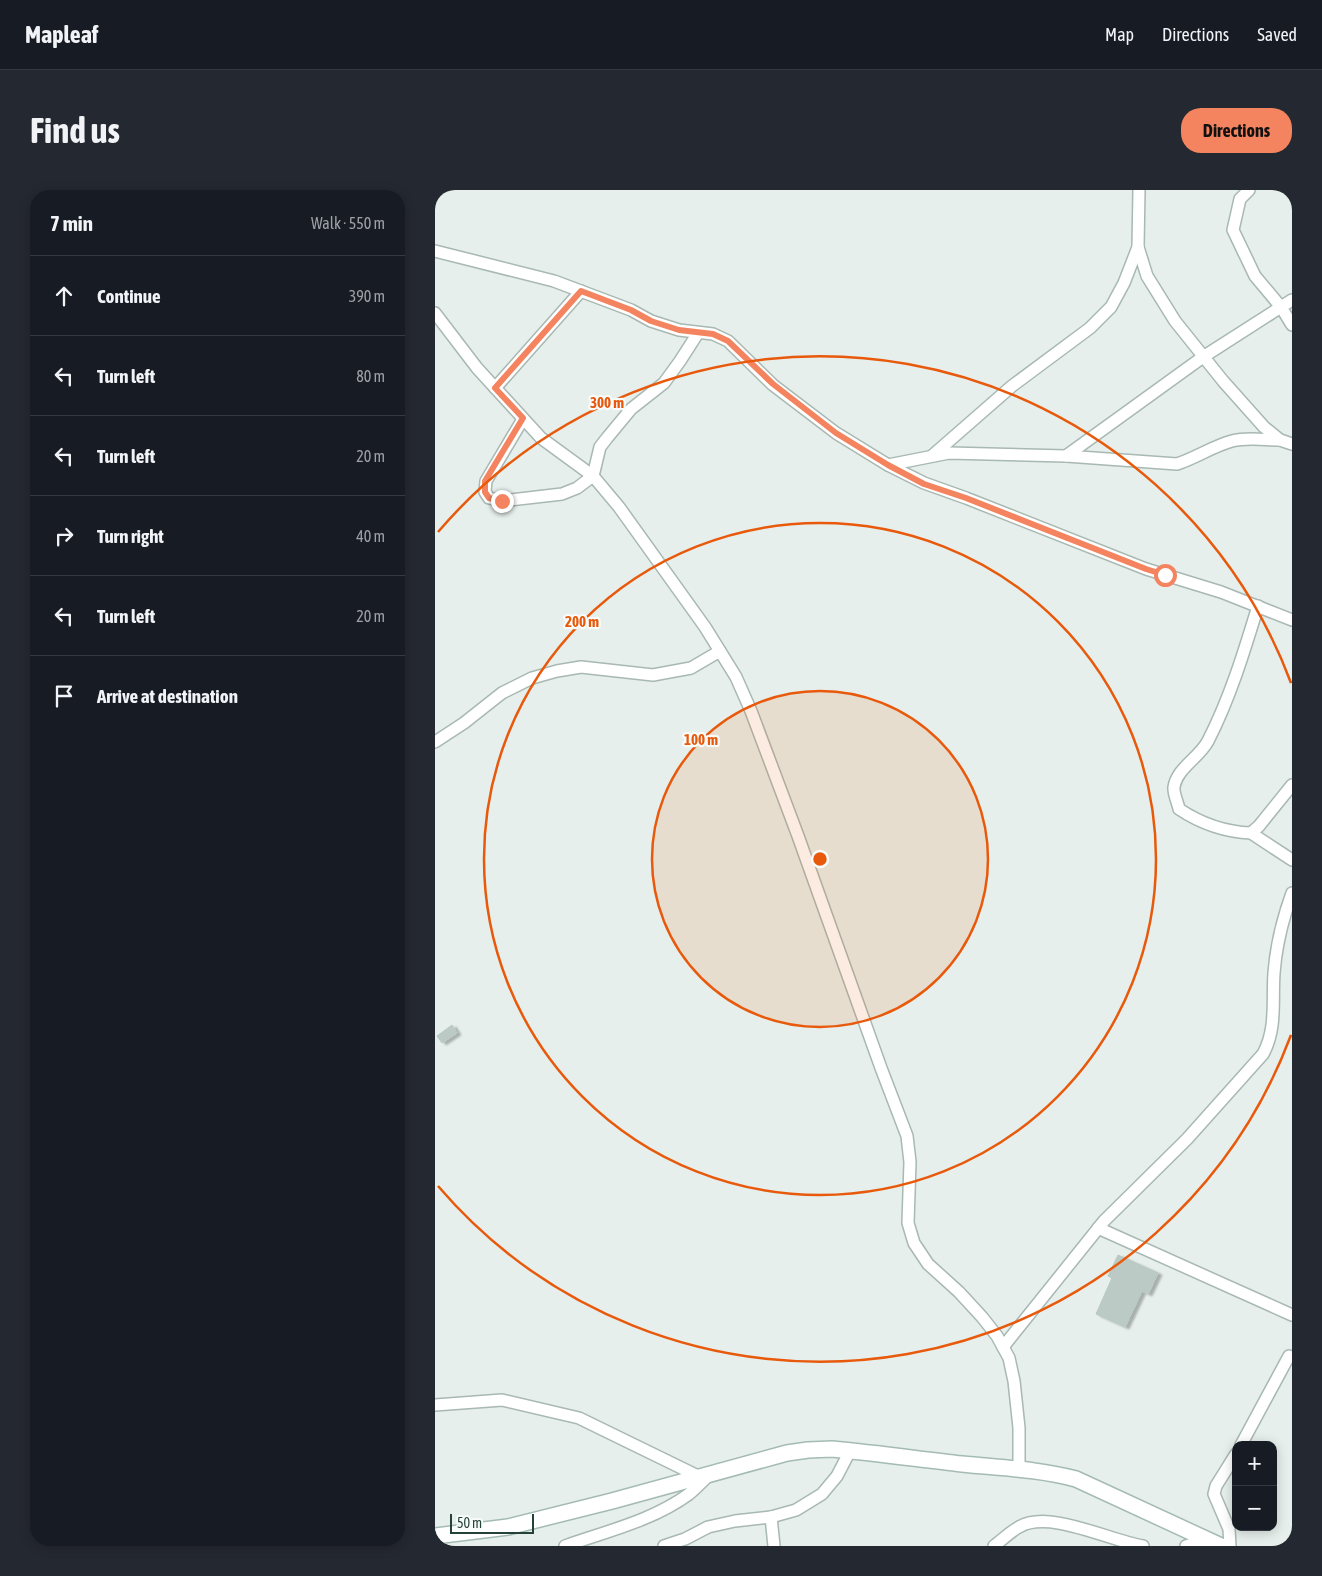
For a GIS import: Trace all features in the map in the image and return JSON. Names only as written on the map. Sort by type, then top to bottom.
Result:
[{"type":"main road","points":[[435,1536],[508,1527],[801,1451],[832,1449],[1054,1473],[1076,1479],[1221,1546]]},
{"type":"street","points":[[1139,190],[1138,247],[1147,276],[1175,321],[1203,357],[1264,427],[1280,440]]},
{"type":"street","points":[[1249,190],[1240,199],[1233,230],[1255,276],[1281,307],[1292,325]]},
{"type":"street","points":[[933,455],[1011,386],[1090,328],[1111,307],[1124,283],[1138,247]]},
{"type":"street","points":[[435,251],[554,281],[631,310],[651,321],[698,333],[713,334],[728,341],[773,384],[836,433],[888,465],[924,484],[984,505],[1146,569],[1221,592],[1292,620]]},
{"type":"street","points":[[495,388],[581,291]]},
{"type":"street","points":[[1066,456],[1203,357],[1292,300]]},
{"type":"street","points":[[435,313],[477,368],[541,438],[593,476],[619,507],[678,587],[736,678],[751,711],[798,836],[907,1136],[910,1162],[907,1223],[913,1243],[928,1264],[983,1317],[997,1336],[1009,1358],[1014,1380],[1019,1428],[1019,1468]]},
{"type":"street","points":[[523,418],[485,481],[485,492],[489,498],[502,501],[562,494],[577,488],[593,476],[600,447],[631,409],[664,382],[681,361],[698,333]]},
{"type":"street","points":[[888,465],[949,453],[1066,456],[1177,464],[1234,441],[1280,440],[1292,444]]},
{"type":"street","points":[[1259,606],[1235,680],[1207,743],[1192,762],[1180,773],[1174,788],[1179,809],[1193,818],[1222,828],[1251,833],[1292,860]]},
{"type":"street","points":[[435,742],[464,724],[502,693],[533,678],[581,667],[653,675],[691,668],[720,651]]},
{"type":"street","points":[[1251,833],[1259,826],[1292,785]]},
{"type":"street","points":[[1003,1347],[1098,1228],[1187,1139],[1263,1054],[1269,1043],[1273,1009],[1274,972],[1278,948],[1292,893]]},
{"type":"street","points":[[1098,1228],[1292,1315]]},
{"type":"street","points":[[1243,1441],[1289,1356]]},
{"type":"street","points":[[435,1405],[502,1400],[579,1418],[704,1476],[690,1493],[659,1512],[621,1528],[565,1546]]},
{"type":"street","points":[[664,1546],[685,1543],[708,1527],[735,1520],[771,1517],[796,1510],[822,1494],[837,1476],[850,1451]]},
{"type":"street","points":[[1230,1546],[1229,1529],[1214,1494],[1215,1486],[1232,1460]]},
{"type":"street","points":[[771,1517],[774,1546]]},
{"type":"street","points":[[994,1546],[1020,1526],[1039,1521],[1078,1527],[1143,1546]]},
{"type":"street","points":[[1186,1546],[1207,1539]]},
{"type":"building","points":[[452,1025],[457,1033],[442,1043],[437,1036]]},
{"type":"building","points":[[1118,1255],[1158,1273],[1148,1294],[1142,1291],[1125,1327],[1096,1314],[1112,1278],[1108,1276]]},
{"type":"route","points":[[502,501],[489,498],[485,492],[485,481],[523,418],[495,388],[581,291],[631,310],[651,321],[679,330],[713,334],[728,341],[745,355],[773,384],[836,433],[888,465],[924,484],[966,498],[1165,575]]}]
